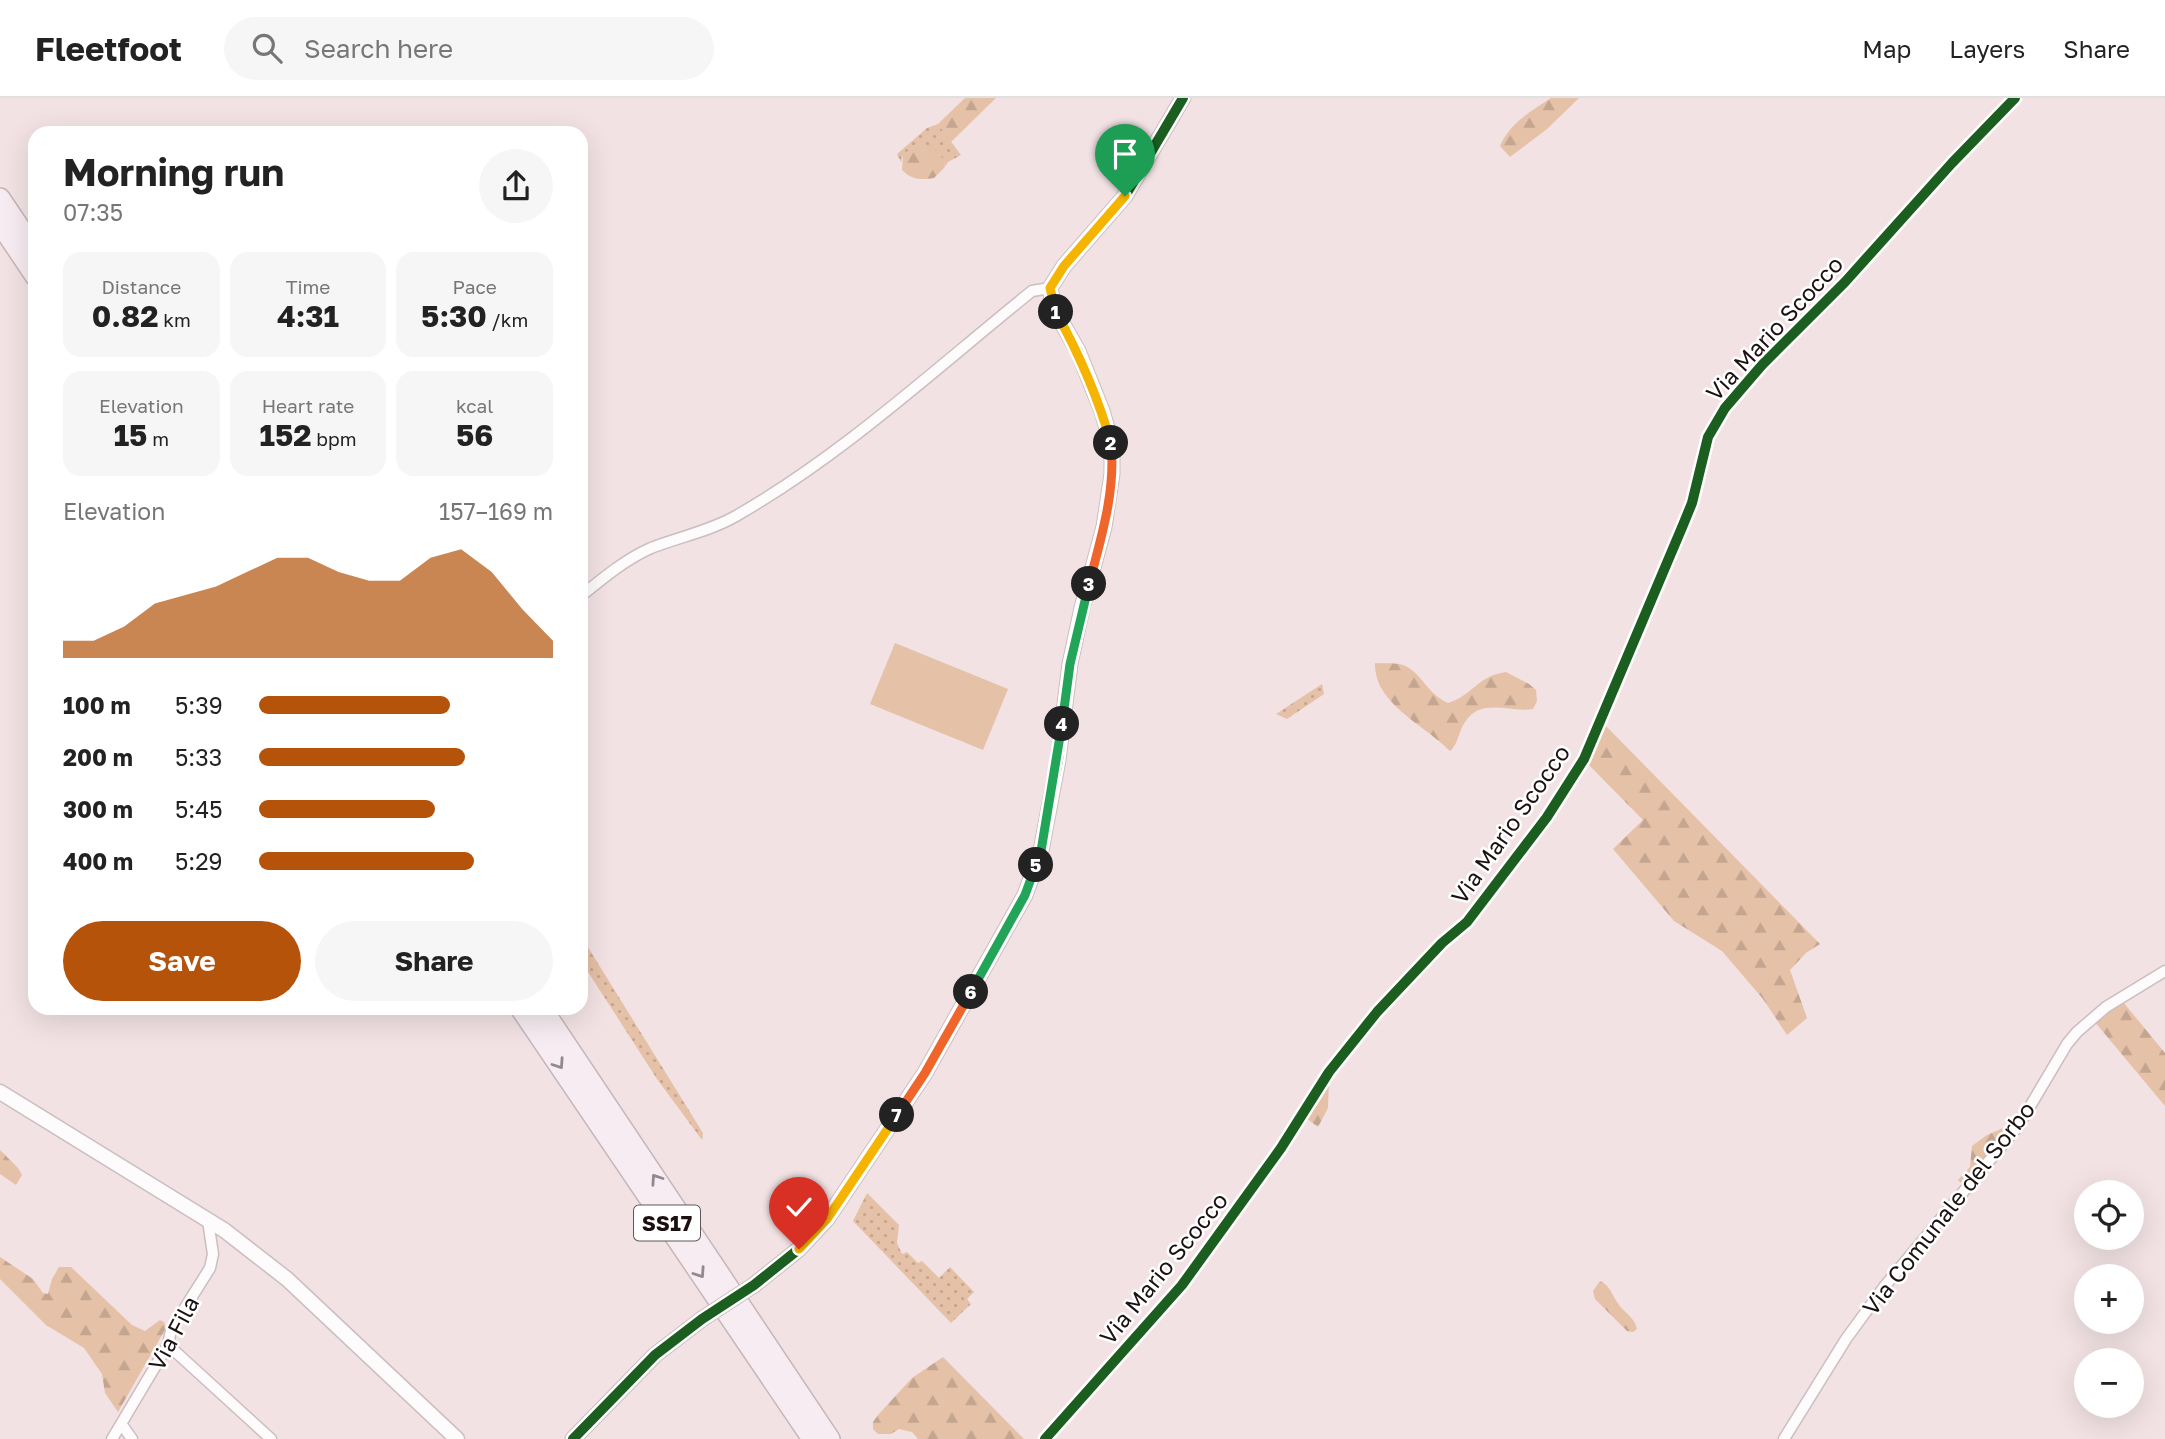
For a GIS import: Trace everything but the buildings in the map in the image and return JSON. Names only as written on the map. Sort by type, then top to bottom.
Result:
[{"type":"highway","points":[[0,198],[28,240]]},
{"type":"highway","points":[[0,224],[28,266]]},
{"type":"highway","name":"SS17","points":[[525,1015],[812,1439]]},
{"type":"highway","name":"SS17","points":[[547,1015],[830,1439]]},
{"type":"street","points":[[573,1439],[655,1355],[702,1319],[754,1285],[799,1249],[827,1219],[925,1073],[1025,895],[1041,851],[1058,760],[1070,664],[1104,527],[1112,474],[1112,445],[1102,411],[1078,351],[1054,309],[1050,288],[1064,266],[1125,196],[1183,98]]},
{"type":"street","name":"Via Mario Scocco","points":[[1045,1439],[1182,1285],[1281,1148],[1329,1072],[1385,1004],[1442,943],[1467,922],[1569,785],[1584,759],[1692,503],[1708,437],[1726,408],[1762,365],[1845,282],[1952,163],[2015,98]]},
{"type":"street","points":[[588,590],[608,573],[649,549],[733,518],[786,484],[865,429],[1032,291],[1050,288]]},
{"type":"street","name":"Via Comunale del Sorbo","points":[[1784,1439],[1861,1318],[2019,1125],[2072,1038],[2106,1007],[2165,971]]},
{"type":"street","points":[[0,1092],[208,1221],[287,1279],[457,1439]]},
{"type":"street","name":"Via Fila","points":[[112,1439],[168,1345],[171,1330],[209,1268],[214,1254],[208,1221]]},
{"type":"street","points":[[168,1345],[271,1439]]},
{"type":"street","points":[[122,1425],[132,1439]]},
{"type":"green space","points":[[965,98],[996,98],[951,142],[938,124]]},
{"type":"green space","points":[[1551,98],[1579,98],[1547,129],[1510,157],[1500,146],[1504,138],[1522,118]]},
{"type":"green space","points":[[938,124],[961,155],[948,162],[944,168],[945,161],[903,155],[901,162],[897,154],[927,128]]},
{"type":"green space","points":[[932,145],[945,161],[944,168],[934,178],[916,178],[902,170],[903,155],[910,149]]},
{"type":"green space","points":[[895,643],[1008,689],[983,750],[870,704]]},
{"type":"green space","points":[[1375,663],[1405,666],[1448,703],[1488,678],[1506,672],[1536,690],[1537,701],[1533,709],[1487,708],[1472,714],[1450,751],[1392,702],[1377,677]]},
{"type":"green space","points":[[1322,684],[1324,694],[1287,719],[1276,714]]},
{"type":"green space","points":[[1603,723],[1820,944],[1806,953],[1790,970],[1807,1018],[1787,1035],[1763,999],[1722,951],[1674,921],[1613,849],[1643,820],[1587,763]]},
{"type":"green space","points":[[588,947],[703,1133],[702,1140],[657,1079],[588,972]]},
{"type":"green space","points":[[2123,1002],[2165,1053],[2165,1106],[2094,1021]]},
{"type":"green space","points":[[1329,1079],[1328,1108],[1318,1127],[1306,1118]]},
{"type":"green space","points":[[2010,1125],[1964,1186],[1958,1180],[1970,1167],[1972,1146],[1987,1135]]},
{"type":"green space","points":[[0,1150],[22,1175],[16,1185],[0,1174]]},
{"type":"green space","points":[[867,1193],[899,1225],[897,1243],[902,1254],[907,1252],[918,1263],[922,1261],[939,1278],[950,1267],[974,1292],[967,1299],[971,1304],[951,1323],[853,1221]]},
{"type":"green space","points":[[0,1257],[33,1279],[43,1293],[48,1294],[59,1267],[71,1267],[132,1325],[145,1331],[160,1320],[164,1322],[166,1328],[118,1412],[105,1393],[102,1374],[84,1348],[46,1325],[0,1279]]},
{"type":"green space","points":[[1600,1281],[1609,1288],[1634,1322],[1637,1329],[1633,1332],[1627,1331],[1595,1299],[1593,1291]]},
{"type":"green space","points":[[943,1357],[1024,1439],[918,1439],[912,1432],[899,1429],[891,1434],[878,1434],[873,1429],[873,1422],[878,1415],[912,1378]]},
{"type":"cycle path","points":[[573,1439],[655,1355],[702,1319],[754,1285],[799,1249],[827,1219],[925,1073],[1025,895],[1041,851],[1058,760],[1070,664],[1104,527],[1112,474],[1112,445],[1102,411],[1078,351],[1054,309],[1050,288],[1064,266],[1125,196],[1183,98]]},
{"type":"cycle path","points":[[1045,1439],[1182,1285],[1281,1148],[1329,1072],[1377,1012],[1442,943],[1467,922],[1547,817],[1584,759],[1692,503],[1708,437],[1725,408],[1762,365],[1845,282],[1952,163],[2015,98]]},
{"type":"route","points":[[799,1249],[827,1219],[925,1073],[1025,895],[1041,851],[1058,760],[1070,664],[1104,527],[1112,474],[1112,445],[1102,411],[1078,351],[1054,309],[1050,288],[1064,266],[1125,196]]}]
